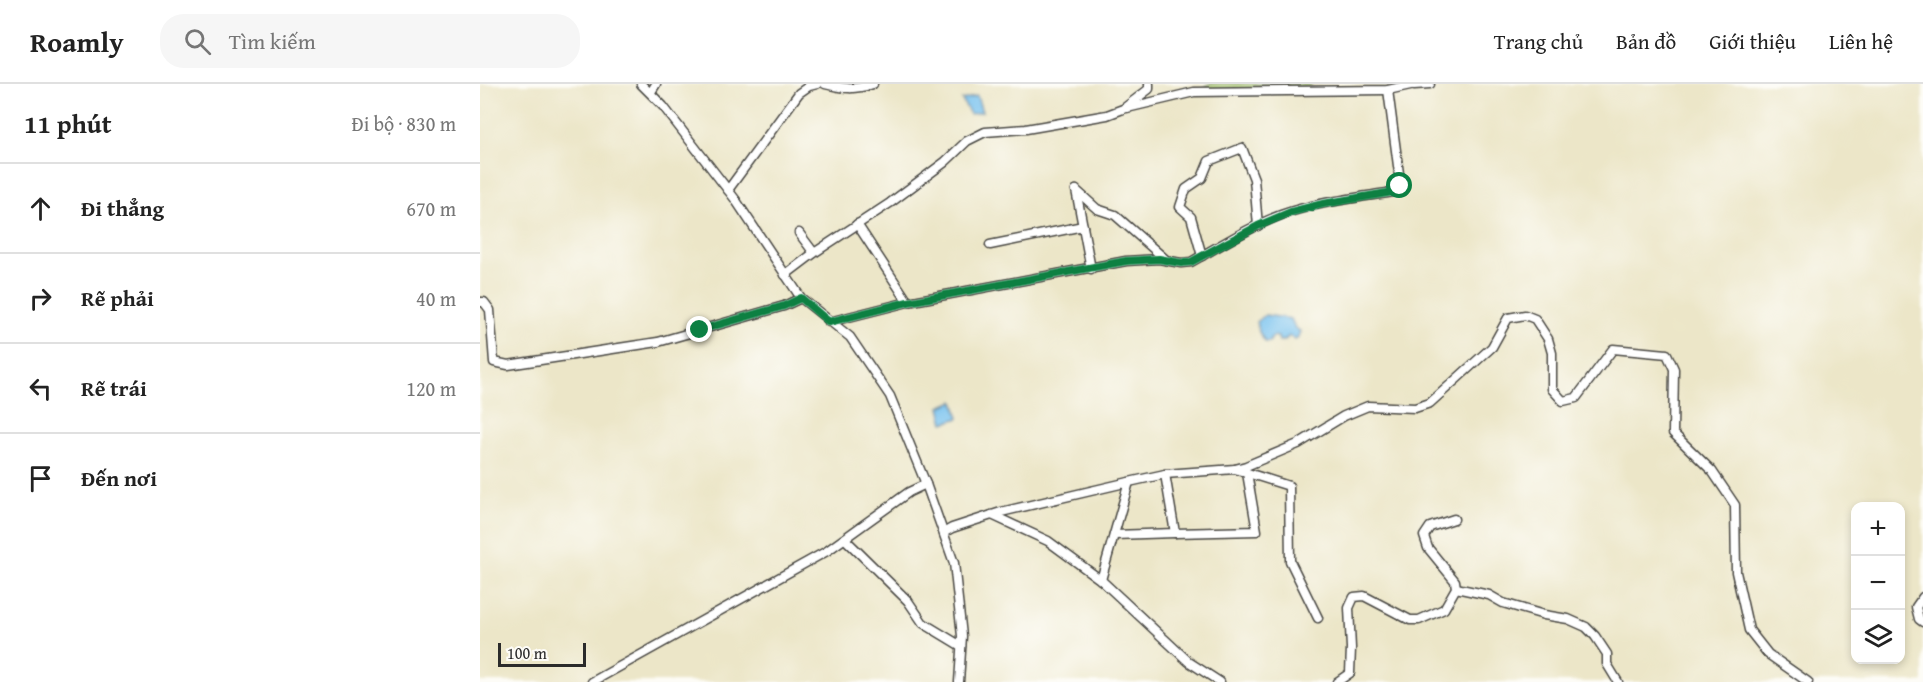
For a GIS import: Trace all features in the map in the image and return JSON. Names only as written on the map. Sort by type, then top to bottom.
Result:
[{"type":"street","points":[[641,84],[653,88],[728,190],[801,298],[850,337],[885,386],[896,408],[945,532],[954,563],[961,618],[959,682]]},
{"type":"street","points":[[728,190],[799,93],[817,84]]},
{"type":"street","points":[[825,84],[845,89],[873,84]]},
{"type":"street","points":[[1123,110],[1149,88],[1149,84]]},
{"type":"street","points":[[785,275],[890,203],[945,162],[968,141],[985,132],[1026,129],[1107,115],[1194,92],[1388,90],[1414,84],[1430,84]]},
{"type":"street","points":[[829,322],[908,302],[1136,260],[1191,262],[1258,226],[1300,209],[1393,192],[1397,190],[1400,181],[1388,90]]},
{"type":"street","points":[[1202,256],[1191,217],[1180,207],[1186,189],[1202,178],[1209,161],[1242,148],[1254,179],[1258,226]]},
{"type":"street","points":[[1091,269],[1076,190],[1097,209],[1114,215],[1167,260]]},
{"type":"street","points":[[857,224],[908,302]]},
{"type":"street","points":[[990,244],[1083,226]]},
{"type":"street","points":[[799,233],[814,253]]},
{"type":"street","points":[[480,302],[484,302],[490,310],[494,362],[508,365],[658,342],[784,306],[801,298]]},
{"type":"street","points":[[945,532],[992,515],[1165,474],[1235,469],[1298,444],[1344,416],[1368,406],[1416,408],[1430,403],[1492,346],[1508,318],[1525,315],[1535,319],[1548,339],[1552,353],[1552,389],[1563,401],[1576,398],[1613,349],[1667,354],[1674,369],[1673,433],[1712,471],[1735,505],[1736,572],[1749,630],[1768,654],[1808,682]]},
{"type":"street","points":[[1235,469],[1289,486],[1290,561],[1318,618]]},
{"type":"street","points":[[1114,535],[1257,531],[1247,473]]},
{"type":"street","points":[[1165,474],[1176,532]]},
{"type":"street","points":[[1101,580],[1129,482]]},
{"type":"street","points":[[592,682],[827,551],[909,492],[926,484]]},
{"type":"street","points":[[992,515],[1047,541],[1101,580],[1189,662],[1220,682]]},
{"type":"street","points":[[1337,682],[1350,673],[1349,608],[1354,597],[1364,596],[1410,620],[1419,620],[1444,609],[1456,588],[1455,581],[1428,548],[1424,536],[1430,527],[1454,519]]},
{"type":"street","points":[[845,539],[908,602],[923,623],[961,646]]},
{"type":"street","points":[[1456,588],[1489,595],[1503,603],[1544,615],[1568,619],[1586,627],[1607,654],[1607,664],[1618,682]]},
{"type":"street","points":[[1923,597],[1916,607],[1919,619],[1923,622]]},
{"type":"green space","points":[[1209,84],[1310,84],[1311,87],[1211,90],[1205,86]]},
{"type":"water","points":[[977,96],[982,112],[970,114],[962,100]]},
{"type":"water","points":[[1265,315],[1291,319],[1295,328],[1300,331],[1298,338],[1295,340],[1289,336],[1284,341],[1279,341],[1278,337],[1273,336],[1269,342],[1265,342],[1259,332],[1257,322]]},
{"type":"water","points":[[954,401],[959,418],[944,423],[940,407]]},
{"type":"route","points":[[700,330],[784,306],[801,298],[829,322],[908,302],[1126,261],[1159,259],[1181,263],[1191,262],[1281,215],[1323,204],[1393,192],[1400,186]]}]
